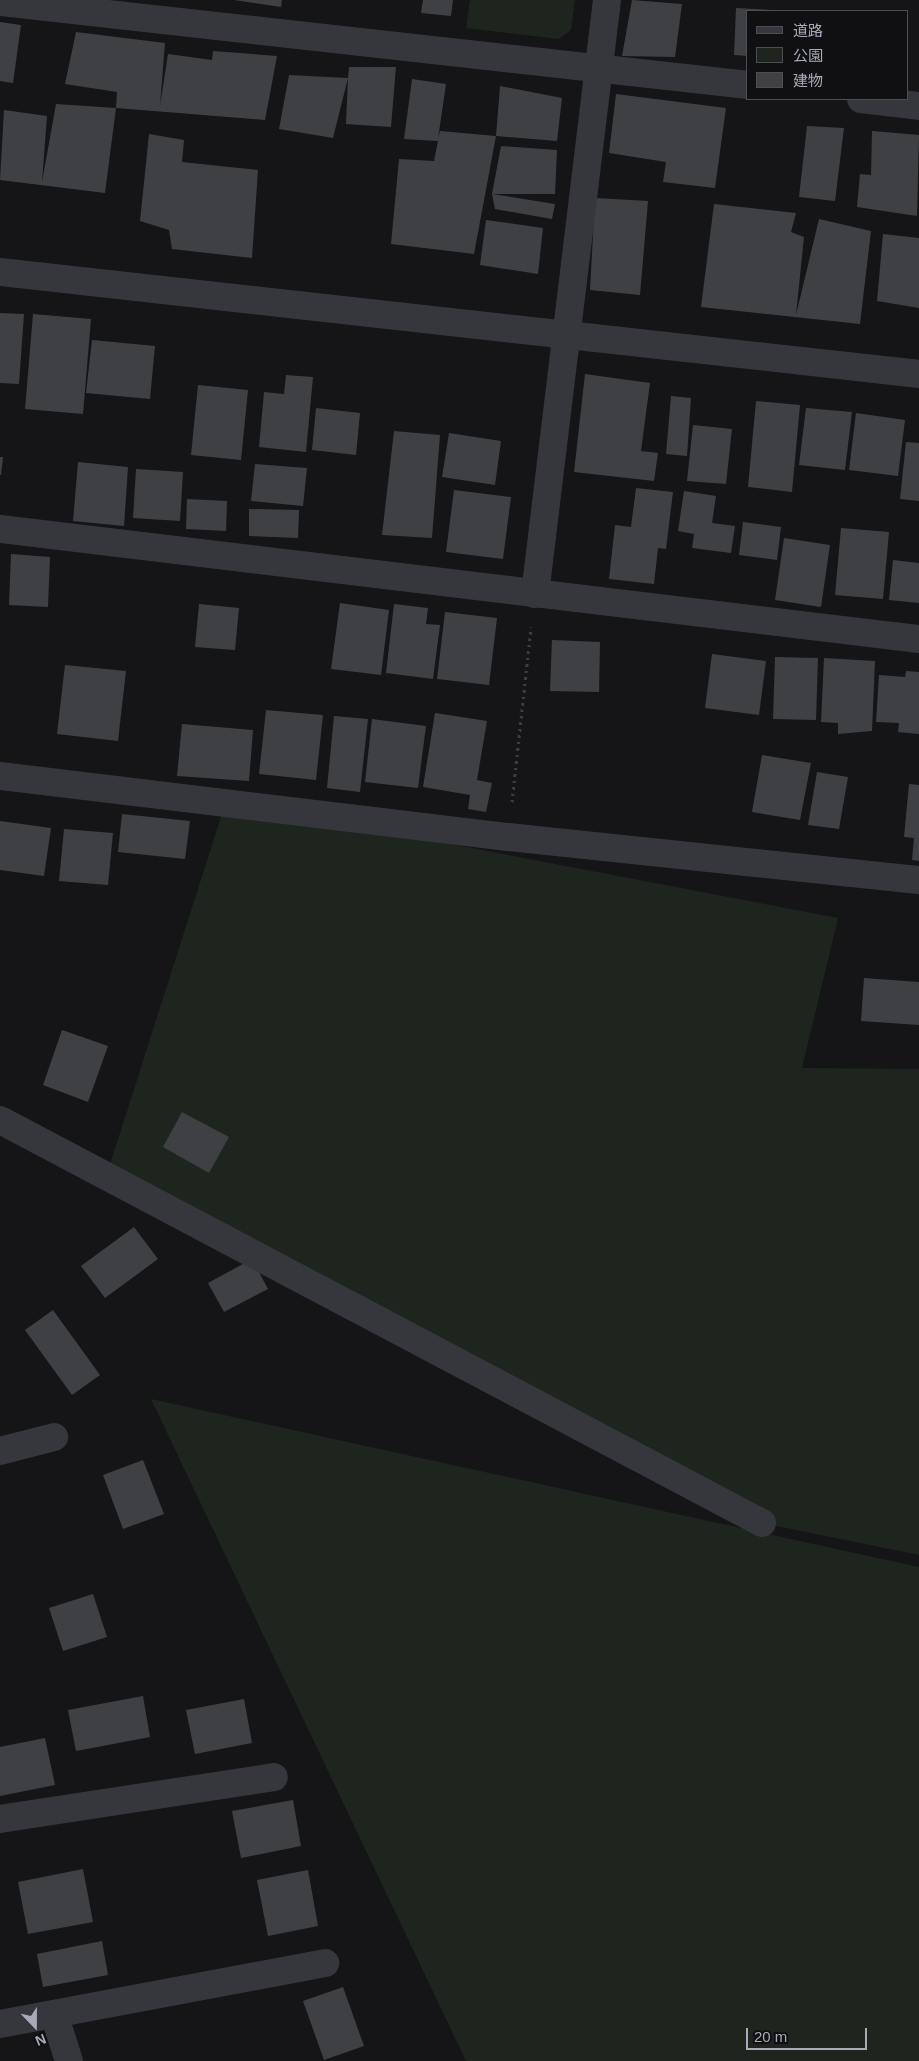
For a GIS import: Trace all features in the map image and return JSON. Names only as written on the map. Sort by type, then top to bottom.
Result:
[{"type":"street","points":[[535,594],[564,335],[600,67],[607,0]]},
{"type":"street","points":[[0,2],[600,67],[746,85]]},
{"type":"street","points":[[869,100],[919,106]]},
{"type":"street","points":[[0,272],[919,374]]},
{"type":"street","points":[[0,529],[919,639]]},
{"type":"street","points":[[0,776],[508,837],[919,880]]},
{"type":"street","points":[[0,1120],[762,1523]]},
{"type":"street","points":[[0,1451],[54,1437]]},
{"type":"street","points":[[0,1819],[274,1777]]},
{"type":"street","points":[[0,2024],[325,1963]]},
{"type":"street","points":[[54,2014],[69,2061]]},
{"type":"path","points":[[508,837],[535,594]]},
{"type":"green space","points":[[470,0],[575,0],[571,30],[559,39],[466,28]]},
{"type":"green space","points":[[226,801],[838,918],[802,1068],[919,1069],[919,1555],[762,1523],[106,1177]]},
{"type":"green space","points":[[151,1399],[919,1567],[919,2061],[466,2061]]},
{"type":"building","points":[[234,0],[282,0],[281,7]]},
{"type":"building","points":[[423,0],[453,0],[451,16],[421,13]]},
{"type":"building","points":[[632,0],[682,4],[675,57],[622,56]]},
{"type":"building","points":[[736,8],[772,10],[746,10],[746,56],[734,55]]},
{"type":"building","points":[[0,22],[21,25],[13,83],[0,81]]},
{"type":"building","points":[[76,32],[165,43],[160,106],[168,54],[212,60],[213,51],[277,56],[265,120],[116,108],[117,92],[65,84]]},
{"type":"building","points":[[349,67],[396,67],[391,127],[346,124]]},
{"type":"building","points":[[289,75],[348,78],[333,138],[279,129]]},
{"type":"building","points":[[412,79],[446,84],[438,139],[440,131],[496,136],[474,254],[391,244],[399,159],[434,161],[438,141],[404,139]]},
{"type":"building","points":[[500,86],[562,98],[557,141],[496,136]]},
{"type":"building","points":[[616,94],[726,108],[715,188],[663,182],[666,162],[609,153]]},
{"type":"building","points":[[56,104],[116,108],[105,193],[0,180],[4,110],[47,116],[42,182]]},
{"type":"building","points":[[807,126],[844,128],[835,201],[799,197]]},
{"type":"building","points":[[872,131],[919,135],[917,216],[857,207],[860,174],[871,175]]},
{"type":"building","points":[[149,134],[184,140],[182,162],[258,170],[252,258],[172,249],[169,230],[140,221]]},
{"type":"building","points":[[501,146],[557,150],[555,194],[492,194]]},
{"type":"building","points":[[492,194],[555,204],[552,219],[495,209]]},
{"type":"building","points":[[595,198],[648,201],[640,295],[590,290]]},
{"type":"building","points":[[714,204],[796,213],[791,232],[804,237],[796,315],[819,219],[871,231],[860,324],[701,307]]},
{"type":"building","points":[[486,220],[543,228],[538,274],[480,265]]},
{"type":"building","points":[[883,234],[919,238],[919,308],[877,301]]},
{"type":"building","points":[[0,313],[24,314],[19,384],[0,383]]},
{"type":"building","points":[[33,314],[91,319],[83,414],[25,409]]},
{"type":"building","points":[[92,340],[155,346],[150,399],[86,393]]},
{"type":"building","points":[[585,374],[650,383],[641,451],[658,453],[654,481],[574,472]]},
{"type":"building","points":[[286,375],[313,377],[306,452],[259,447],[264,392],[284,394]]},
{"type":"building","points":[[198,385],[248,390],[241,460],[191,455]]},
{"type":"building","points":[[671,396],[691,398],[687,456],[666,454]]},
{"type":"building","points":[[756,401],[800,405],[792,492],[748,487]]},
{"type":"building","points":[[316,408],[360,413],[356,455],[312,450]]},
{"type":"building","points":[[806,408],[852,412],[845,470],[799,465]]},
{"type":"building","points":[[856,413],[905,420],[898,476],[849,470]]},
{"type":"building","points":[[693,425],[732,429],[726,484],[687,481]]},
{"type":"building","points":[[394,431],[440,435],[432,538],[382,535]]},
{"type":"building","points":[[449,433],[501,441],[495,485],[442,477]]},
{"type":"building","points":[[906,442],[919,443],[919,501],[900,499]]},
{"type":"building","points":[[0,457],[3,457],[1,475],[0,475]]},
{"type":"building","points":[[78,462],[128,467],[124,526],[73,521]]},
{"type":"building","points":[[255,464],[307,468],[303,506],[251,501]]},
{"type":"building","points":[[136,469],[183,472],[180,521],[133,518]]},
{"type":"building","points":[[636,488],[673,492],[666,549],[658,548],[654,584],[609,579],[615,525],[631,527]]},
{"type":"building","points":[[454,490],[511,497],[503,559],[446,552]]},
{"type":"building","points":[[684,491],[716,496],[712,523],[735,526],[731,553],[692,548],[694,534],[678,531]]},
{"type":"building","points":[[187,499],[227,501],[226,531],[186,529]]},
{"type":"building","points":[[249,509],[299,510],[298,538],[249,536]]},
{"type":"building","points":[[743,522],[781,527],[777,560],[739,555]]},
{"type":"building","points":[[841,528],[889,532],[883,599],[835,595]]},
{"type":"building","points":[[784,538],[830,545],[821,607],[775,600]]},
{"type":"building","points":[[11,554],[50,557],[48,607],[9,605]]},
{"type":"building","points":[[893,560],[919,563],[919,603],[889,600]]},
{"type":"building","points":[[340,603],[389,610],[381,675],[331,669]]},
{"type":"building","points":[[199,604],[239,608],[235,650],[195,647]]},
{"type":"building","points":[[394,604],[428,608],[426,624],[440,625],[433,679],[386,673]]},
{"type":"building","points":[[445,612],[497,618],[489,685],[437,679]]},
{"type":"building","points":[[552,640],[600,642],[599,692],[550,691]]},
{"type":"building","points":[[712,654],[766,661],[759,715],[705,708]]},
{"type":"building","points":[[775,657],[818,658],[816,720],[773,719]]},
{"type":"building","points":[[824,658],[875,661],[872,731],[838,734],[838,723],[821,722]]},
{"type":"building","points":[[65,665],[126,671],[118,741],[57,734]]},
{"type":"building","points":[[906,671],[919,672],[919,734],[898,732],[899,723],[876,722],[879,675],[905,677]]},
{"type":"building","points":[[266,710],[323,715],[316,780],[259,774]]},
{"type":"building","points":[[435,713],[487,721],[477,780],[492,783],[486,812],[468,809],[470,795],[423,787]]},
{"type":"building","points":[[334,716],[368,719],[360,792],[327,788]]},
{"type":"building","points":[[372,719],[426,726],[418,788],[365,782]]},
{"type":"building","points":[[182,724],[253,730],[249,781],[177,776]]},
{"type":"building","points":[[762,755],[811,763],[800,820],[752,812]]},
{"type":"building","points":[[817,772],[848,777],[839,829],[808,825]]},
{"type":"building","points":[[909,784],[919,785],[919,861],[912,860],[914,838],[904,837]]},
{"type":"building","points":[[122,814],[190,821],[185,859],[118,852]]},
{"type":"building","points":[[0,821],[51,828],[44,876],[0,870]]},
{"type":"building","points":[[64,829],[113,833],[108,885],[59,881]]},
{"type":"building","points":[[864,978],[919,982],[919,1025],[861,1021]]},
{"type":"building","points":[[62,1030],[108,1046],[88,1102],[43,1085]]},
{"type":"building","points":[[182,1112],[229,1137],[209,1173],[163,1147]]},
{"type":"building","points":[[134,1227],[158,1259],[105,1298],[81,1266]]},
{"type":"building","points":[[252,1259],[268,1289],[224,1312],[208,1283]]},
{"type":"building","points":[[53,1310],[100,1375],[72,1395],[25,1330]]},
{"type":"building","points":[[143,1460],[164,1514],[123,1529],[103,1475]]},
{"type":"building","points":[[93,1594],[107,1637],[63,1651],[49,1608]]},
{"type":"building","points":[[143,1696],[150,1737],[76,1751],[68,1710]]},
{"type":"building","points":[[244,1699],[252,1743],[195,1754],[186,1710]]},
{"type":"building","points":[[45,1738],[55,1785],[0,1796],[0,1747]]},
{"type":"building","points":[[293,1800],[301,1846],[241,1858],[232,1811]]},
{"type":"building","points":[[83,1869],[93,1922],[28,1934],[18,1882]]},
{"type":"building","points":[[308,1870],[318,1926],[268,1936],[257,1880]]},
{"type":"building","points":[[102,1941],[108,1975],[43,1987],[37,1954]]},
{"type":"building","points":[[343,1987],[364,2046],[324,2060],[303,2001]]}]
